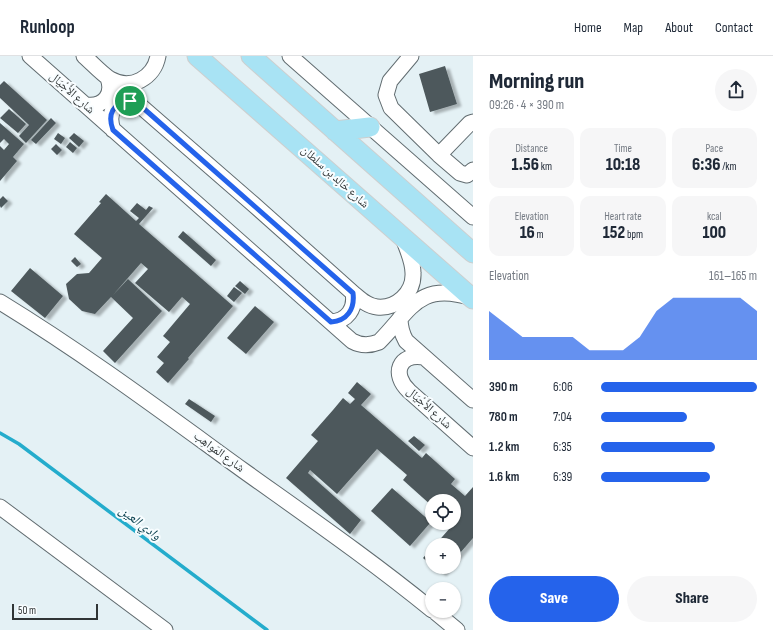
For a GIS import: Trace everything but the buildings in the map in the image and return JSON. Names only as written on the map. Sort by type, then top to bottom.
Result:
[{"type":"main road","name":"شارع خالِد بن سلطان","points":[[197,56],[473,299]]},
{"type":"main road","points":[[251,56],[473,253]]},
{"type":"main road","points":[[335,131],[370,127]]},
{"type":"street","name":"شارع الأَجْيَال","points":[[30,56],[352,341],[365,346],[379,342],[411,306],[417,301],[432,294],[447,292],[473,299]]},
{"type":"street","points":[[84,56],[108,78],[119,83],[128,84],[145,79],[156,65],[158,56]]},
{"type":"street","points":[[290,56],[370,127],[467,207],[473,218]]},
{"type":"street","points":[[411,56],[390,81],[386,95],[388,102],[395,114],[439,155],[463,174],[467,175],[473,170]]},
{"type":"street","points":[[87,105],[93,106],[104,101],[110,90],[108,78]]},
{"type":"street","name":"شارع الأَجْيَال","points":[[113,130],[111,117],[113,110],[117,105],[130,101],[137,103],[362,301],[369,305],[377,307],[392,305],[405,296],[410,289],[413,273],[403,238]]},
{"type":"street","points":[[439,155],[470,123],[473,122]]},
{"type":"street","points":[[331,322],[337,322],[348,316],[353,305],[353,293]]},
{"type":"street","name":"شارع المَواهِب","points":[[0,302],[119,380],[425,604]]},
{"type":"street","points":[[400,318],[402,334],[406,341],[473,400]]},
{"type":"street","name":"شارع الأَجْيَال","points":[[424,357],[413,356],[404,361],[398,371],[401,382],[408,391],[473,448]]},
{"type":"street","points":[[0,507],[165,630]]},
{"type":"street","name":"شارع المَواهِب","points":[[443,618],[457,630]]},
{"type":"waterway","name":"وادي العين","points":[[0,433],[19,444],[267,630]]},
{"type":"route","points":[[130,101],[137,103],[142,107],[353,293],[353,305],[348,316],[337,322],[331,322],[113,130],[111,117],[113,110],[117,105],[130,101]]}]
